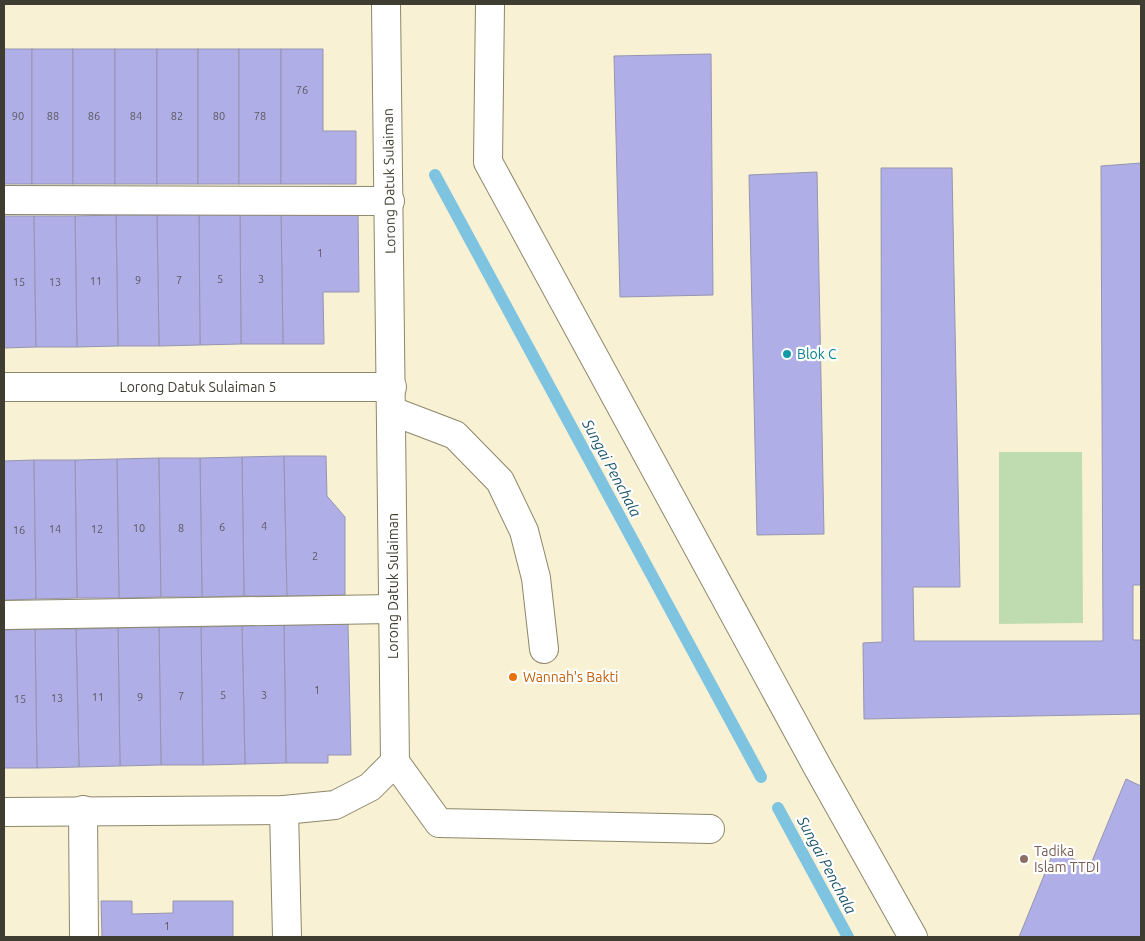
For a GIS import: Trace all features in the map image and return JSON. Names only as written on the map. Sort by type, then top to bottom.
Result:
[{"type":"street","name":"Lorong Datuk Sulaiman","points":[[386,4],[390,201],[392,610],[395,762]]},
{"type":"street","points":[[490,4],[488,162],[913,937]]},
{"type":"street","points":[[4,200],[390,201]]},
{"type":"street","name":"Lorong Datuk Sulaiman 5","points":[[4,387],[392,399]]},
{"type":"street","points":[[392,399],[455,435],[500,481],[524,531],[536,578],[544,649]]},
{"type":"street","points":[[4,615],[392,610]]},
{"type":"street","points":[[4,812],[284,810],[335,805],[370,787],[395,762],[439,823],[710,829]]},
{"type":"street","points":[[83,810],[84,937]]},
{"type":"street","points":[[284,810],[286,937]]},
{"type":"green space","points":[[999,452],[1082,452],[1083,623],[999,624]]},
{"type":"building","points":[[4,49],[32,49],[32,184],[4,184]]},
{"type":"building","points":[[32,49],[73,49],[73,184],[32,184]]},
{"type":"building","points":[[73,49],[115,49],[115,184],[73,184]]},
{"type":"building","points":[[115,49],[157,49],[157,184],[115,184]]},
{"type":"building","points":[[157,49],[198,49],[198,184],[157,184]]},
{"type":"building","points":[[198,49],[239,49],[239,184],[198,184]]},
{"type":"building","points":[[239,49],[281,49],[281,184],[239,184]]},
{"type":"building","points":[[281,49],[323,49],[323,131],[356,131],[356,184],[281,184]]},
{"type":"building","points":[[711,54],[713,295],[620,297],[614,56]]},
{"type":"building","points":[[1141,163],[1141,585],[1133,585],[1133,640],[1141,640],[1141,714],[864,719],[863,643],[882,642],[881,168],[952,168],[960,587],[913,587],[914,641],[1103,641],[1101,166]]},
{"type":"building","name":"Blok C","points":[[817,172],[824,534],[757,535],[749,175]]},
{"type":"building","points":[[358,212],[359,292],[323,292],[324,344],[283,344],[281,213]]},
{"type":"building","points":[[281,213],[283,344],[241,344],[240,214]]},
{"type":"building","points":[[199,214],[240,214],[241,344],[200,345]]},
{"type":"building","points":[[199,214],[200,345],[159,346],[157,215]]},
{"type":"building","points":[[116,215],[157,215],[159,346],[118,346]]},
{"type":"building","points":[[116,215],[118,346],[77,347],[75,216]]},
{"type":"building","points":[[4,216],[34,216],[36,347],[4,348]]},
{"type":"building","points":[[34,216],[75,216],[77,347],[36,347]]},
{"type":"building","points":[[284,456],[287,596],[244,596],[242,457]]},
{"type":"building","points":[[284,456],[326,456],[327,496],[345,517],[345,595],[287,596]]},
{"type":"building","points":[[242,457],[244,596],[202,597],[200,458]]},
{"type":"building","points":[[159,458],[161,597],[119,598],[117,459]]},
{"type":"building","points":[[159,458],[200,458],[202,597],[161,597]]},
{"type":"building","points":[[117,459],[119,598],[77,598],[75,460]]},
{"type":"building","points":[[34,460],[36,599],[4,600],[4,461]]},
{"type":"building","points":[[34,460],[75,460],[77,598],[36,599]]},
{"type":"building","points":[[348,624],[351,755],[328,755],[328,763],[286,763],[284,625]]},
{"type":"building","points":[[284,625],[286,763],[245,764],[242,626]]},
{"type":"building","points":[[242,626],[245,764],[203,765],[201,627]]},
{"type":"building","points":[[159,627],[201,627],[203,765],[161,765]]},
{"type":"building","points":[[159,627],[161,765],[120,766],[118,628]]},
{"type":"building","points":[[118,628],[120,766],[79,767],[76,629]]},
{"type":"building","points":[[35,629],[76,629],[79,767],[37,768]]},
{"type":"building","points":[[35,629],[37,768],[4,768],[4,630]]},
{"type":"building","points":[[1126,779],[1141,786],[1141,937],[1019,937],[1054,851],[1090,866]]},
{"type":"building","points":[[101,901],[132,901],[132,914],[173,913],[173,901],[233,901],[233,937],[102,937]]},
{"type":"waterway","name":"Sungai Penchala","points":[[435,175],[761,777]]},
{"type":"waterway","name":"Sungai Penchala","points":[[778,808],[848,937]]},
{"type":"place","name":"Blok C","points":[[787,354]]},
{"type":"place","name":"Wannah's Bakti","points":[[513,677]]},
{"type":"place","name":"Tadika Islam TTDI","points":[[1024,859]]}]
